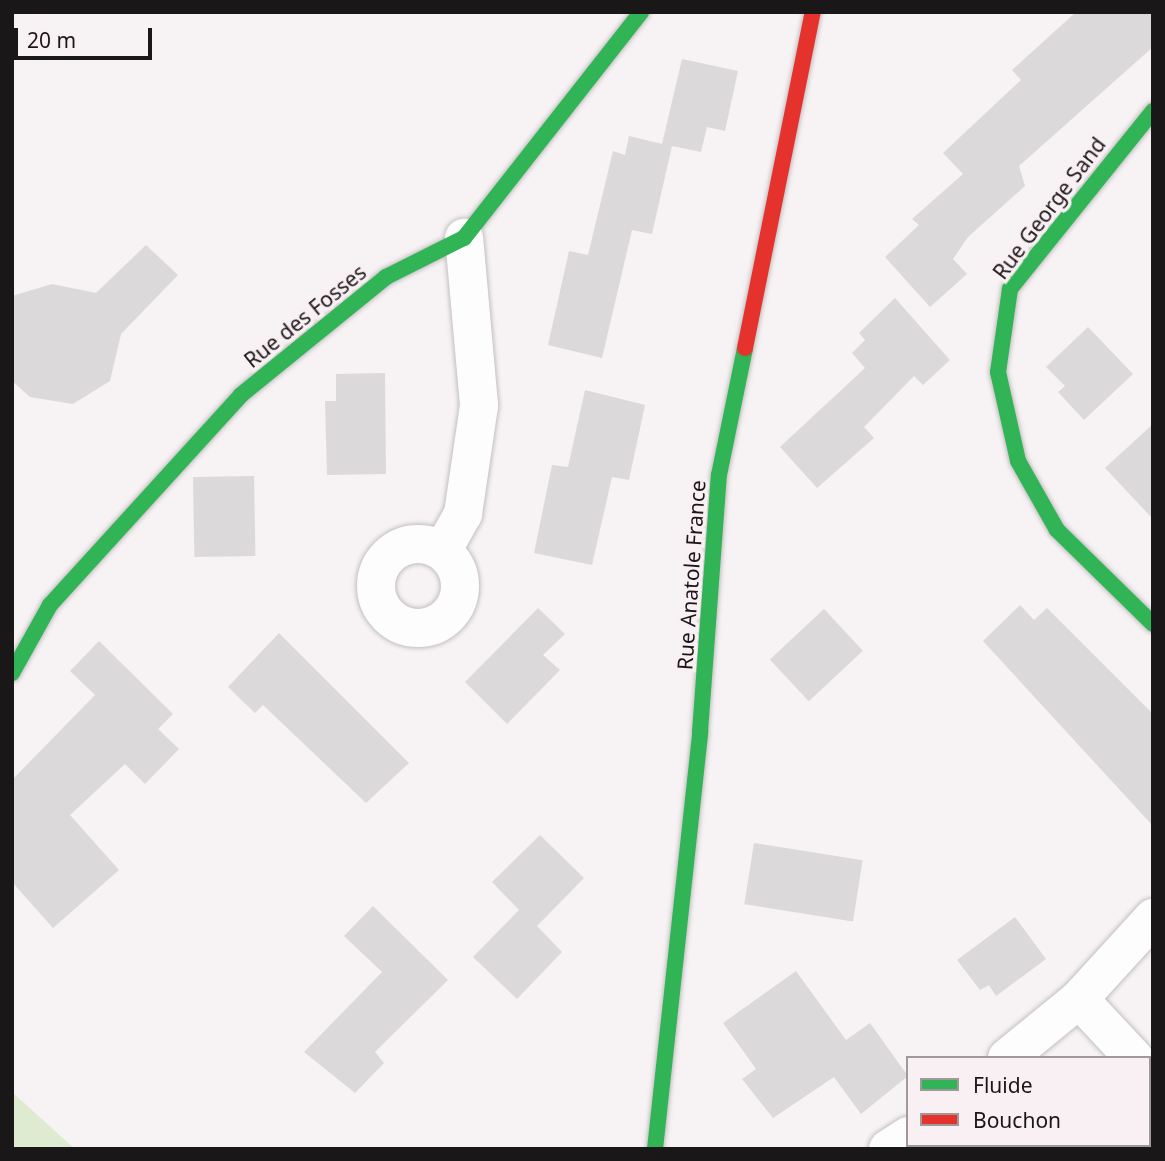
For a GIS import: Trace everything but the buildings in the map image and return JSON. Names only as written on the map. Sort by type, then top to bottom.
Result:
[{"type":"street","name":"Rue des Fosses","points":[[12,673],[50,605],[241,395],[386,277],[464,238],[641,12]]},
{"type":"street","name":"Rue Anatole France","points":[[655,1149],[700,732],[719,475],[813,12]]},
{"type":"street","name":"Rue George Sand","points":[[1153,111],[1010,289],[998,372],[1018,461],[1058,530],[1153,624]]},
{"type":"street","points":[[442,551],[463,514],[479,405],[464,238]]},
{"type":"street","points":[[1009,1056],[1079,999],[1153,918]]},
{"type":"street","points":[[1079,999],[1133,1056]]},
{"type":"street","points":[[888,1149],[906,1137]]},
{"type":"green space","points":[[12,1092],[75,1149],[12,1149]]},
{"type":"traffic: fast","points":[[12,673],[50,605],[241,395],[386,277],[464,238],[641,12]]},
{"type":"traffic: fast","points":[[1153,111],[1010,289],[998,372],[1018,461],[1057,530],[1153,624]]},
{"type":"traffic: fast","points":[[655,1149],[700,732],[719,475],[745,348]]},
{"type":"traffic: jam","points":[[745,348],[813,12]]}]
